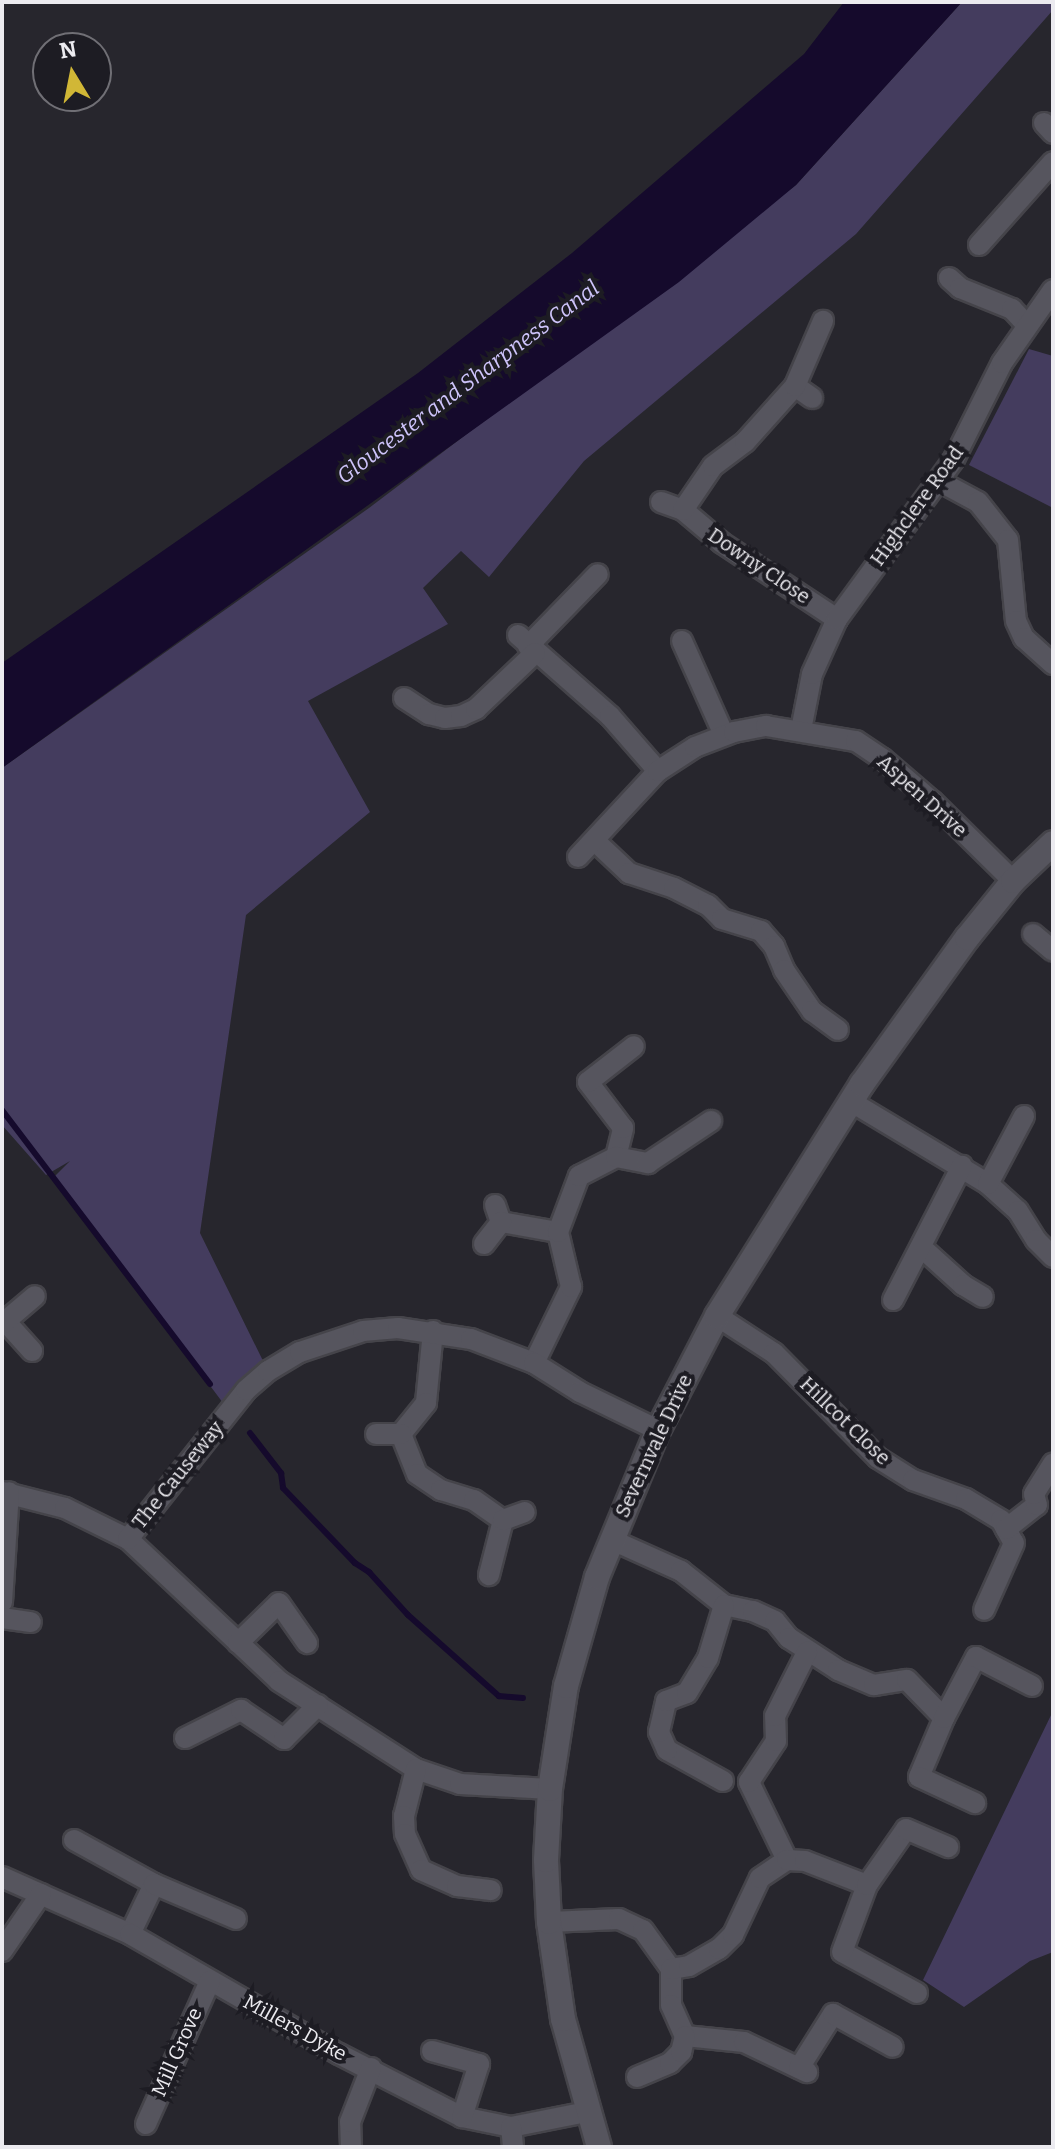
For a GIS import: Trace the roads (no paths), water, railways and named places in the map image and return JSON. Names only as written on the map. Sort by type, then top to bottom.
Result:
[{"type":"street","points":[[979,245],[1053,162]]},
{"type":"street","points":[[949,278],[960,288],[1012,309],[1026,324]]},
{"type":"street","name":"Highclere Road","points":[[801,730],[812,674],[837,619],[939,481],[1026,324],[1053,290]]},
{"type":"street","points":[[683,510],[713,466],[745,442],[795,386],[823,321]]},
{"type":"street","points":[[795,386],[812,398]]},
{"type":"street","points":[[939,481],[978,502],[1008,540],[1016,621],[1024,638],[1053,664]]},
{"type":"street","name":"Downy Close","points":[[661,502],[683,510],[722,543],[837,619]]},
{"type":"street","points":[[404,698],[429,714],[445,718],[461,716],[476,709],[527,645],[598,574]]},
{"type":"street","points":[[682,641],[724,735]]},
{"type":"street","points":[[527,645],[610,716],[658,771]]},
{"type":"street","name":"Aspen Drive","points":[[578,857],[658,771],[695,747],[724,735],[766,726],[856,741],[883,759],[1013,881]]},
{"type":"street","points":[[595,841],[629,873],[674,888],[708,905],[719,928],[761,931],[774,946],[784,970],[812,1011],[838,1030]]},
{"type":"street","name":"Severnvale Drive","points":[[599,2147],[563,2019],[549,1922],[546,1860],[550,1789],[566,1686],[597,1577],[658,1430],[717,1316],[850,1101],[954,954],[1013,881],[1053,843]]},
{"type":"street","points":[[1033,934],[1053,951]]},
{"type":"street","points":[[616,1157],[623,1128],[588,1082],[634,1046]]},
{"type":"street","points":[[850,1101],[988,1184],[1018,1211],[1036,1240],[1053,1257]]},
{"type":"street","points":[[988,1184],[1024,1116]]},
{"type":"street","points":[[534,1363],[571,1287],[558,1232],[579,1176],[616,1157],[648,1163],[711,1121]]},
{"type":"street","points":[[893,1300],[962,1166]]},
{"type":"street","points":[[484,1244],[498,1214],[558,1232]]},
{"type":"street","points":[[921,1247],[963,1285],[983,1297]]},
{"type":"street","points":[[32,1351],[4,1323],[35,1296]]},
{"type":"street","name":"Hillcot Close","points":[[717,1316],[774,1353],[878,1458],[913,1480],[966,1499],[1001,1520],[1010,1536]]},
{"type":"street","name":"The Causeway","points":[[128,1539],[229,1411],[268,1371],[312,1346],[363,1331],[433,1331],[471,1339],[534,1363],[580,1392],[658,1430]]},
{"type":"street","points":[[401,1434],[426,1403],[433,1331]]},
{"type":"street","points":[[376,1434],[401,1434]]},
{"type":"street","points":[[401,1434],[417,1474],[441,1490],[474,1500],[503,1520]]},
{"type":"street","points":[[984,1610],[1010,1536],[1037,1505],[1034,1494],[1053,1464]]},
{"type":"street","points":[[2,1602],[6,1492]]},
{"type":"street","name":"The Causeway","points":[[6,1492],[65,1508],[128,1539],[279,1681],[416,1769],[460,1784],[550,1789]]},
{"type":"street","points":[[503,1520],[525,1512]]},
{"type":"street","points":[[489,1575],[503,1520]]},
{"type":"street","points":[[612,1540],[681,1571],[724,1605],[753,1611],[775,1621],[807,1652],[838,1670],[874,1685],[907,1680],[941,1716]]},
{"type":"street","points":[[238,1643],[279,1603],[307,1643]]},
{"type":"street","points":[[723,1781],[667,1750],[659,1732],[666,1701],[687,1693],[708,1658],[724,1605]]},
{"type":"street","points":[[2,1618],[31,1622]]},
{"type":"street","points":[[787,1860],[749,1782],[776,1741],[775,1716],[807,1652]]},
{"type":"street","points":[[975,1803],[919,1777],[941,1716],[976,1657],[1032,1686]]},
{"type":"street","points":[[185,1738],[241,1710],[284,1747],[318,1705]]},
{"type":"street","points":[[416,1769],[404,1816],[414,1877],[491,1890]]},
{"type":"street","points":[[917,1993],[842,1952],[867,1885],[906,1829],[948,1847]]},
{"type":"street","points":[[74,1840],[154,1884],[236,1919]]},
{"type":"street","points":[[671,1969],[689,1966],[719,1949],[733,1935],[760,1878],[787,1860],[805,1861],[867,1885]]},
{"type":"street","name":"Millers Dyke","points":[[2,1877],[130,1934],[339,2054],[462,2117],[512,2137],[587,2112]]},
{"type":"street","points":[[130,1934],[154,1884]]},
{"type":"street","points":[[2,1951],[41,1894]]},
{"type":"street","points":[[549,1922],[619,1919],[643,1930],[671,1969],[671,2005],[685,2036],[681,2052],[670,2063],[637,2077]]},
{"type":"street","name":"Mill Grove","points":[[145,2125],[210,1981]]},
{"type":"street","points":[[685,2036],[744,2042],[803,2070],[833,2014],[893,2047]]},
{"type":"street","points":[[432,2051],[487,2066],[462,2117]]},
{"type":"street","points":[[351,2147],[350,2122],[371,2068]]},
{"type":"water","name":"Gloucester and Sharpness Canal","points":[[844,2],[962,2],[796,185],[679,282],[2,768],[2,663],[418,373],[572,253],[804,54]]},
{"type":"waterway","points":[[2,1110],[210,1384]]},
{"type":"waterway","points":[[250,1433],[281,1473],[283,1488],[408,1615],[499,1696],[523,1698]]}]
